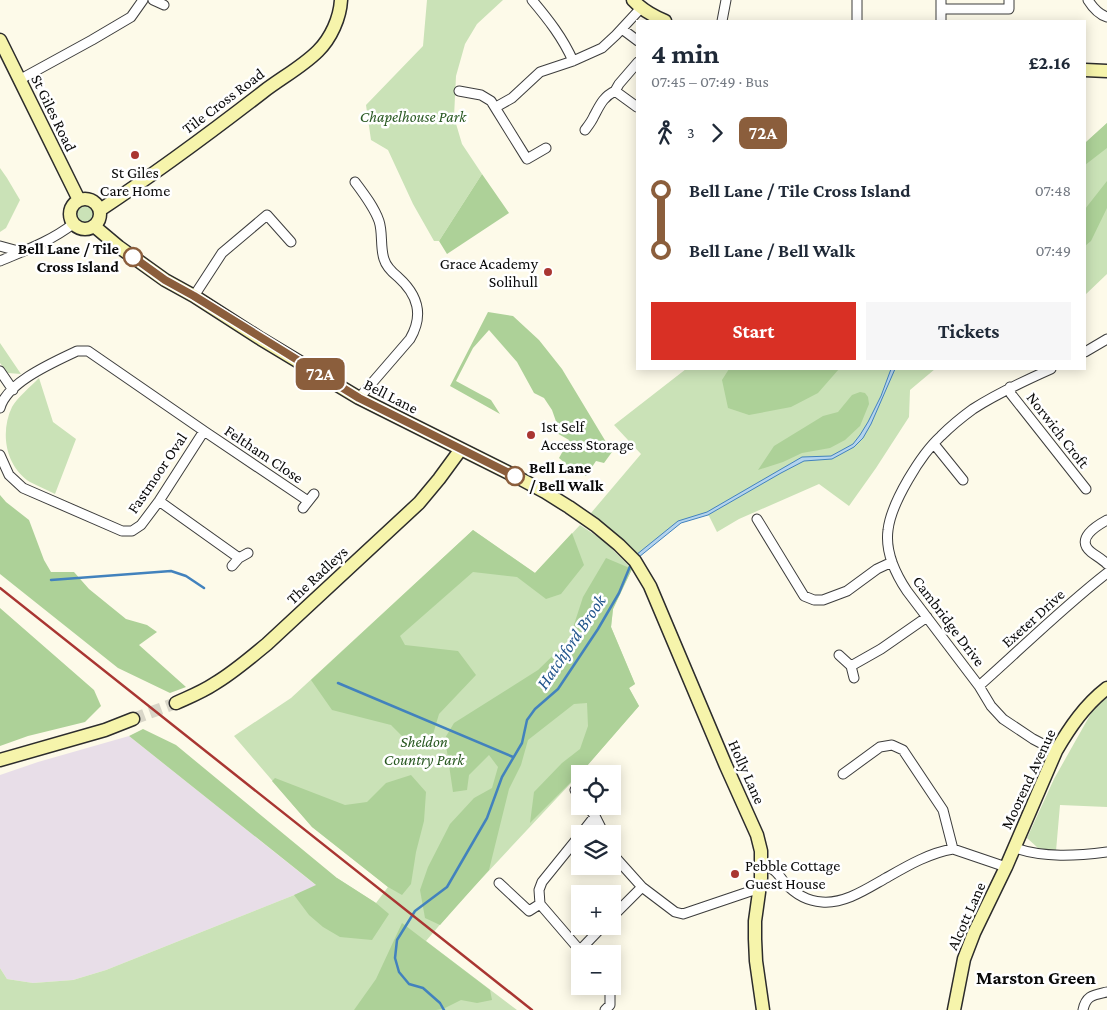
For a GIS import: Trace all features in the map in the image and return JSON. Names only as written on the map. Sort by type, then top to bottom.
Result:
[{"type":"street","points":[[19,80],[131,17],[143,0]]},
{"type":"street","points":[[153,0],[164,5]]},
{"type":"street","name":"Tile Cross Road","points":[[100,210],[320,50],[337,21],[341,0]]},
{"type":"street","points":[[532,0],[566,45],[573,61]]},
{"type":"street","points":[[722,20],[726,0]]},
{"type":"street","points":[[856,0],[857,20]]},
{"type":"street","points":[[941,20],[941,5],[1009,9],[1009,0]]},
{"type":"street","points":[[1088,0],[1099,14],[1107,17]]},
{"type":"street","points":[[496,107],[512,98],[540,72],[573,61],[602,48],[622,28],[637,4],[663,20]]},
{"type":"street","points":[[622,28],[636,39]]},
{"type":"street","name":"St Giles Road","points":[[0,40],[78,200]]},
{"type":"street","points":[[585,130],[594,118],[601,103],[608,95],[615,92],[619,84],[636,64]]},
{"type":"street","points":[[1086,70],[1107,71]]},
{"type":"street","points":[[459,92],[481,95],[491,101],[527,160],[546,148]]},
{"type":"street","points":[[615,92],[636,106]]},
{"type":"street","points":[[355,182],[380,222],[384,260],[394,274],[408,287],[416,299],[418,309],[415,330],[410,338],[359,398]]},
{"type":"street","points":[[78,200],[90,200],[100,210],[99,219],[94,226],[88,229],[83,229],[73,224],[70,216],[70,211],[78,200]]},
{"type":"street","points":[[194,296],[222,253],[267,215],[291,242]]},
{"type":"street","points":[[0,261],[48,240],[73,224]]},
{"type":"street","name":"Bell Lane","points":[[94,226],[119,247],[165,280],[359,398],[550,496],[595,524],[631,557]]},
{"type":"street","points":[[0,246],[22,252]]},
{"type":"street","points":[[1086,351],[1106,341]]},
{"type":"street","name":"Fastmoor Oval","points":[[0,408],[2,401],[22,381],[35,372],[77,351],[83,350],[88,351],[204,431],[159,501],[141,526],[132,531],[122,531],[23,488],[10,475],[0,455]]},
{"type":"street","name":"Cambridge Drive","points":[[1049,370],[1010,387],[973,410],[940,436],[916,467],[892,511],[888,531],[888,546],[898,578],[979,686],[990,706],[1003,719],[1033,739],[1056,751]]},
{"type":"street","points":[[0,371],[13,390]]},
{"type":"street","name":"Norwich Croft","points":[[1010,387],[1011,394],[1086,489]]},
{"type":"street","name":"Feltham Close","points":[[204,431],[308,501]]},
{"type":"street","points":[[934,444],[963,480]]},
{"type":"street","name":"The Radleys","points":[[176,703],[215,684],[267,644],[419,503],[460,449]]},
{"type":"street","points":[[159,501],[239,558]]},
{"type":"street","points":[[756,519],[804,596],[814,600],[823,600],[847,591],[877,569],[892,562]]},
{"type":"street","points":[[1107,520],[1090,531],[1085,539],[1085,545],[1090,551],[1107,564]]},
{"type":"street","points":[[232,566],[239,558],[248,553]]},
{"type":"street","name":"Holly Lane","points":[[631,557],[650,586],[757,835],[761,851],[761,867],[755,939],[763,1010]]},
{"type":"street","name":"Exeter Drive","points":[[979,686],[1029,640],[1107,574]]},
{"type":"street","points":[[851,666],[881,649],[927,617]]},
{"type":"street","points":[[839,655],[851,666],[854,678]]},
{"type":"street","name":"Moorend Avenue","points":[[1006,867],[1056,751],[1084,710],[1107,688]]},
{"type":"street","points":[[0,760],[105,730],[132,720]]},
{"type":"street","points":[[843,774],[880,747],[892,745],[903,750],[943,810],[953,849]]},
{"type":"street","points":[[588,825],[595,816],[600,825]]},
{"type":"street","points":[[571,845],[542,882],[539,890],[540,904],[575,945]]},
{"type":"street","points":[[1015,848],[1029,853],[1045,855],[1107,852]]},
{"type":"street","points":[[761,867],[771,868],[786,884],[804,898],[823,902],[855,896],[906,866],[930,855],[953,849],[1006,867]]},
{"type":"street","points":[[621,864],[642,887],[676,912],[683,914],[759,889]]},
{"type":"street","name":"Alcott Lane","points":[[954,1010],[964,959],[970,942],[1006,867]]},
{"type":"street","points":[[499,883],[530,911],[540,904]]},
{"type":"street","points":[[621,908],[642,887]]},
{"type":"street","points":[[587,945],[595,935]]},
{"type":"street","points":[[1083,1010],[1089,998],[1093,995],[1107,992]]},
{"type":"street","points":[[605,1010],[610,1005],[610,995]]},
{"type":"shaded area","points":[[129,736],[317,886],[106,970],[73,980],[33,983],[7,979],[0,968],[0,775]]},
{"type":"green space","name":"Chapelhouse Park","points":[[427,0],[503,0],[477,24],[465,44],[456,76],[454,117],[462,144],[482,174],[439,241],[434,241],[413,204],[388,150],[371,140],[366,105],[423,46]]},
{"type":"green space","points":[[1107,123],[1107,274],[1086,294],[1086,142]]},
{"type":"green space","points":[[1107,123],[1107,148],[1086,164],[1086,142]]},
{"type":"green space","points":[[0,168],[20,200],[6,228],[0,232]]},
{"type":"green space","points":[[482,174],[509,213],[447,254],[439,241]]},
{"type":"green space","points":[[1107,181],[1107,208],[1091,241],[1086,245],[1086,208]]},
{"type":"green space","points":[[87,204],[94,207],[97,214],[94,221],[87,224],[80,221],[77,214],[80,207]]},
{"type":"green space","points":[[488,312],[513,316],[539,340],[562,369],[612,452],[604,463],[596,461],[586,476],[575,468],[573,470],[559,458],[569,440],[555,432],[558,427],[552,410],[544,398],[534,393],[517,362],[489,330],[473,348],[456,381],[491,400],[500,414],[450,386]]},
{"type":"green space","points":[[0,343],[21,374],[8,373],[0,363]]},
{"type":"green space","points":[[685,370],[934,370],[910,390],[909,417],[849,506],[819,484],[739,519],[717,532],[709,516],[706,514],[680,521],[637,556],[591,513],[641,454],[614,425]]},
{"type":"green space","points":[[728,370],[838,370],[818,393],[791,407],[749,415],[728,408],[722,380]]},
{"type":"green space","points":[[39,378],[53,422],[76,439],[55,494],[30,482],[22,475],[10,458],[7,448],[6,427],[12,407]]},
{"type":"green space","points":[[860,392],[865,393],[868,397],[869,404],[860,426],[845,440],[830,448],[802,453],[783,462],[758,470],[774,446],[823,416],[838,412],[852,395]]},
{"type":"green space","points":[[0,495],[29,520],[44,560],[51,572],[74,572],[89,589],[126,619],[147,625],[157,632],[139,645],[186,687],[170,693],[118,668],[0,574]]},
{"type":"green space","name":"Sheldon Country Park","points":[[580,525],[604,541],[632,569],[613,609],[611,627],[635,684],[629,688],[639,706],[588,765],[571,765],[571,783],[455,907],[426,941],[517,1010],[0,1010],[0,968],[7,979],[33,983],[73,980],[106,970],[337,878],[376,903],[388,887],[312,827],[234,736],[291,698],[473,530],[535,573]]},
{"type":"green space","points":[[473,530],[535,573],[572,533],[584,565],[561,594],[546,599],[517,577],[473,572],[400,636],[405,645],[458,651],[476,675],[439,714],[429,748],[403,737],[391,725],[332,710],[311,680]]},
{"type":"green space","points":[[606,558],[632,569],[613,609],[611,627],[635,684],[629,688],[639,706],[588,765],[571,765],[571,782],[530,823],[534,792],[562,763],[580,749],[588,726],[587,703],[574,704],[528,740],[521,765],[509,789],[489,870],[440,925],[425,918],[420,890],[428,867],[450,824],[474,798],[492,788],[498,767],[489,755],[469,775],[467,790],[453,792],[445,738],[454,723],[538,670],[569,640],[583,597]]},
{"type":"green space","points":[[0,608],[94,690],[101,706],[85,722],[28,736],[0,746]]},
{"type":"green space","points":[[1107,697],[1107,807],[1060,805],[1056,851],[1038,848],[1027,838],[1054,779],[1094,708]]},
{"type":"green space","points":[[143,729],[176,745],[337,878],[376,903],[389,914],[372,940],[340,937],[323,927],[309,915],[294,895],[316,885],[129,736]]},
{"type":"green space","points":[[411,775],[426,792],[424,821],[416,852],[411,884],[402,895],[388,887],[312,827],[272,781],[275,778],[345,805],[367,802],[386,783]]},
{"type":"green space","points":[[402,923],[490,990],[492,1000],[477,1003],[461,1000],[443,1009],[436,1010],[354,1010],[376,979]]},
{"type":"water","points":[[891,370],[895,370],[871,424],[863,438],[854,447],[832,459],[804,461],[708,515],[681,523],[639,557],[636,555],[678,521],[707,512],[802,457],[831,456],[853,444],[868,422],[881,396]]},
{"type":"waterway","name":"Hatchford Brook","points":[[444,1010],[440,1003],[423,988],[409,984],[399,972],[395,958],[397,940],[415,911],[447,887],[487,818],[502,777],[522,743],[527,720],[535,709],[558,689],[598,629],[619,593],[631,564]]},
{"type":"waterway","points":[[51,580],[171,571],[186,576],[204,588]]},
{"type":"waterway","points":[[338,683],[513,757]]},
{"type":"tunnel","points":[[133,719],[176,703]]},
{"type":"railway","points":[[0,588],[532,1010]]},
{"type":"bus line","name":"72A","points":[[133,257],[165,280],[359,398],[515,476]]},
{"type":"place","name":"St Giles Care Home","points":[[135,155]]},
{"type":"place","name":"Bell Lane / Tile Cross Island","points":[[133,257]]},
{"type":"place","name":"Grace Academy Solihull","points":[[548,272]]},
{"type":"place","name":"1st Self Access Storage","points":[[531,435]]},
{"type":"place","name":"Bell Lane / Bell Walk","points":[[515,476]]},
{"type":"place","name":"Pebble Cottage Guest House","points":[[735,874]]},
{"type":"district","name":"Marston Green","points":[[1036,977]]}]
